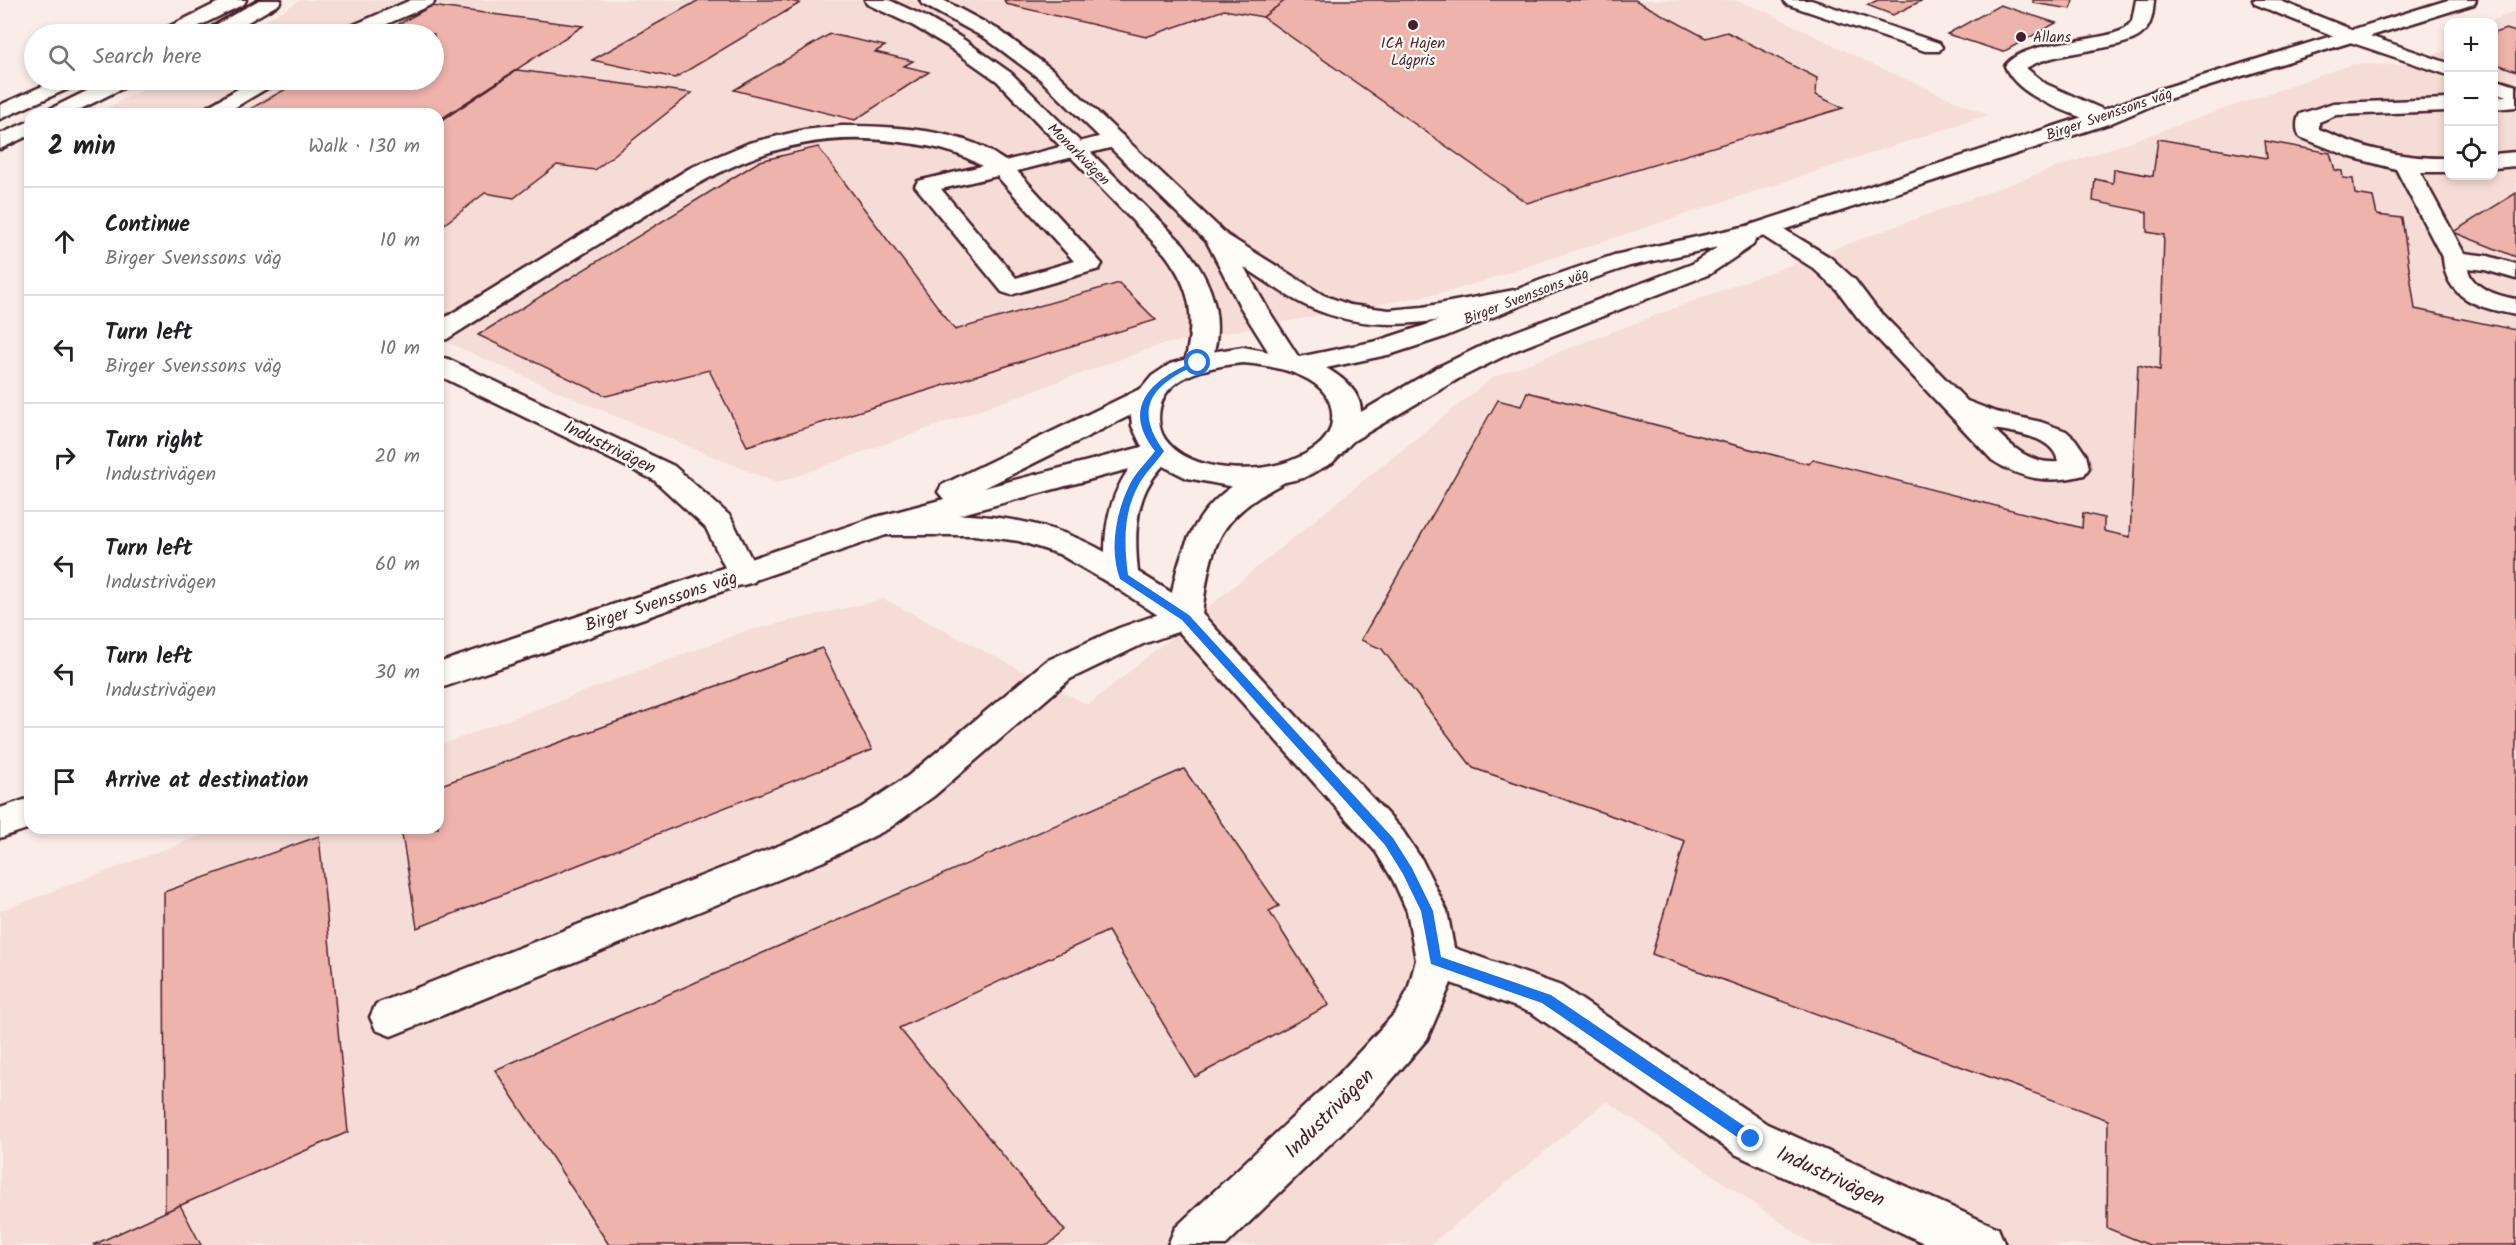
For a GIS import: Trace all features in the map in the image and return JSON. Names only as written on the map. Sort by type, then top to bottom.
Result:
[{"type":"street","points":[[189,24],[237,0]]},
{"type":"street","points":[[230,24],[272,0]]},
{"type":"street","points":[[370,24],[426,0]]},
{"type":"street","name":"Monarkvägen","points":[[874,0],[919,21],[953,41],[1004,77],[1174,249],[1191,270],[1200,289],[1206,314],[1204,340],[1198,363]]},
{"type":"street","name":"Monarkvägen","points":[[929,0],[992,34],[1047,75],[1217,239],[1314,300],[1345,312],[1389,318],[1423,315],[1520,297]]},
{"type":"street","points":[[1793,0],[1932,47]]},
{"type":"street","points":[[2103,118],[2031,85],[2019,76],[2015,66],[2021,61],[2126,36],[2142,24],[2145,0]]},
{"type":"street","points":[[2262,0],[2351,36],[2444,68]]},
{"type":"street","name":"Birger Svenssons väg","points":[[1295,363],[1383,348],[1435,331],[1623,260],[1760,230],[2103,118],[2158,96],[2467,0]]},
{"type":"street","points":[[2498,87],[2516,93]]},
{"type":"street","points":[[0,113],[50,90]]},
{"type":"street","points":[[68,108],[104,90]]},
{"type":"street","points":[[219,108],[250,90]]},
{"type":"street","points":[[2498,102],[2516,100]]},
{"type":"street","points":[[2444,105],[2333,109],[2308,119],[2308,132],[2357,152],[2388,162],[2444,165]]},
{"type":"street","points":[[0,142],[24,130]]},
{"type":"street","points":[[444,329],[698,173],[757,148],[804,136],[842,132],[876,132],[936,140],[969,149],[1002,168],[1090,264],[1011,287],[926,186],[1002,168],[1114,140]]},
{"type":"street","points":[[2498,161],[2516,159]]},
{"type":"street","points":[[2404,164],[2455,259],[2456,273],[2467,288],[2490,300],[2516,307]]},
{"type":"street","points":[[1760,230],[1822,263],[1846,285],[1867,313],[1957,407]]},
{"type":"street","name":"Birger Svenssons väg","points":[[1343,435],[1347,421],[1346,408],[1341,395],[1318,373],[1295,363],[1243,356],[1220,357],[1198,363],[1162,381],[1151,394],[1144,408],[1144,423],[1149,437],[1160,451],[1176,463],[1197,472],[1248,479],[1273,477],[1297,470],[1317,460],[1333,448],[1343,435],[1448,372],[1504,345],[1701,269],[1730,252],[1760,230]]},
{"type":"street","name":"Monarkvägen","points":[[1217,239],[1254,308],[1295,363]]},
{"type":"street","points":[[2455,259],[2488,263],[2516,272]]},
{"type":"street","name":"Industrivägen","points":[[444,368],[664,473],[719,523],[743,574]]},
{"type":"street","name":"Birger Svenssons väg","points":[[884,525],[1151,394]]},
{"type":"street","points":[[1123,576],[1119,544],[1122,517],[1134,485],[1160,451]]},
{"type":"street","name":"Birger Svenssons väg","points":[[444,674],[884,525],[1160,451]]},
{"type":"street","points":[[391,1017],[810,850],[875,818],[921,786],[1058,670],[1131,636],[1185,617],[1191,570],[1202,539],[1215,514],[1250,487],[1273,477]]},
{"type":"street","name":"Industrivägen","points":[[884,525],[968,526],[1015,531],[1062,543],[1123,576],[1185,617],[1389,842],[1408,871],[1427,911],[1436,960],[1428,991],[1412,1025],[1355,1089],[1192,1245]]},
{"type":"street","points":[[0,823],[24,815]]},
{"type":"street","name":"Industrivägen","points":[[1436,960],[1546,999],[1751,1139],[1981,1245]]},
{"type":"street","points":[[1889,1203],[1923,1245]]},
{"type":"shaded area","points":[[301,0],[1735,0],[1767,12],[1876,66],[1988,115],[1452,291],[1160,345],[777,483],[584,403],[444,341],[444,108],[106,108],[141,90],[444,90],[444,24],[259,24]]},
{"type":"shaded area","points":[[2516,11],[2516,1245],[1813,1245],[1607,1101],[1430,1245],[0,1245],[0,911],[205,834],[444,834],[444,744],[746,631],[884,599],[1088,705],[1493,377],[2043,172],[2353,64],[2399,65],[2444,51],[2444,180],[2498,180],[2498,18]]},
{"type":"building","points":[[699,0],[785,0],[800,3],[675,78],[592,60]]},
{"type":"building","points":[[1004,0],[1286,0],[1263,17],[1224,10],[1146,37],[1006,4]]},
{"type":"building","points":[[1286,0],[1635,0],[1706,38],[1727,32],[1817,78],[1816,95],[1843,108],[1527,203],[1263,17]]},
{"type":"building","points":[[1878,0],[1923,0],[1893,15],[1867,5]]},
{"type":"building","points":[[2033,0],[2073,0],[2071,9],[2033,3]]},
{"type":"building","points":[[2000,5],[2056,23],[2003,52],[1947,34]]},
{"type":"building","points":[[431,6],[583,26],[444,117],[444,108],[252,108],[284,90],[444,90],[444,24],[399,24]]},
{"type":"building","points":[[2506,29],[2516,32],[2516,71],[2498,64],[2498,32]]},
{"type":"building","points":[[830,34],[885,46],[875,52],[913,61],[904,66],[929,72],[855,120],[734,90]]},
{"type":"building","points":[[517,70],[692,93],[595,170],[557,165],[514,198],[485,193],[444,224],[444,119]]},
{"type":"building","points":[[2158,139],[2267,158],[2265,141],[2330,153],[2335,170],[2342,171],[2343,178],[2353,179],[2355,194],[2373,197],[2377,215],[2402,218],[2415,309],[2516,330],[2516,1245],[2149,1245],[2107,1228],[2108,1120],[1652,954],[1685,841],[1473,768],[1382,649],[1361,640],[1498,400],[1521,406],[1527,392],[1809,464],[1813,459],[2082,528],[2083,513],[2104,518],[2104,531],[2130,537],[2138,365],[2160,370],[2164,235],[2147,232],[2147,212],[2093,201],[2095,179],[2113,183],[2114,169],[2153,176]]},
{"type":"building","points":[[818,147],[955,330],[1119,283],[1156,320],[747,446],[709,370],[606,396],[478,335],[760,161]]},
{"type":"building","points":[[2516,193],[2516,257],[2453,232]]},
{"type":"building","points":[[822,648],[872,750],[417,928],[402,834],[444,834],[444,784]]},
{"type":"building","points":[[1184,769],[1279,906],[1269,911],[1329,1005],[1195,1077],[1108,931],[899,1028],[1065,1231],[1048,1245],[609,1245],[495,1070]]},
{"type":"building","points":[[319,836],[348,1132],[165,1212],[164,892]]},
{"type":"building","points":[[180,1205],[201,1245],[93,1245],[165,1212]]},
{"type":"place","name":"ICA Hajen Lågpris","points":[[1413,25]]},
{"type":"place","name":"Allans","points":[[2021,37]]},
{"type":"route","points":[[1198,363],[1162,381],[1151,394],[1144,408],[1144,423],[1149,437],[1160,451],[1134,485],[1122,517],[1119,544],[1123,576],[1185,617],[1389,842],[1408,871],[1427,911],[1436,960],[1546,999],[1751,1139]]}]
